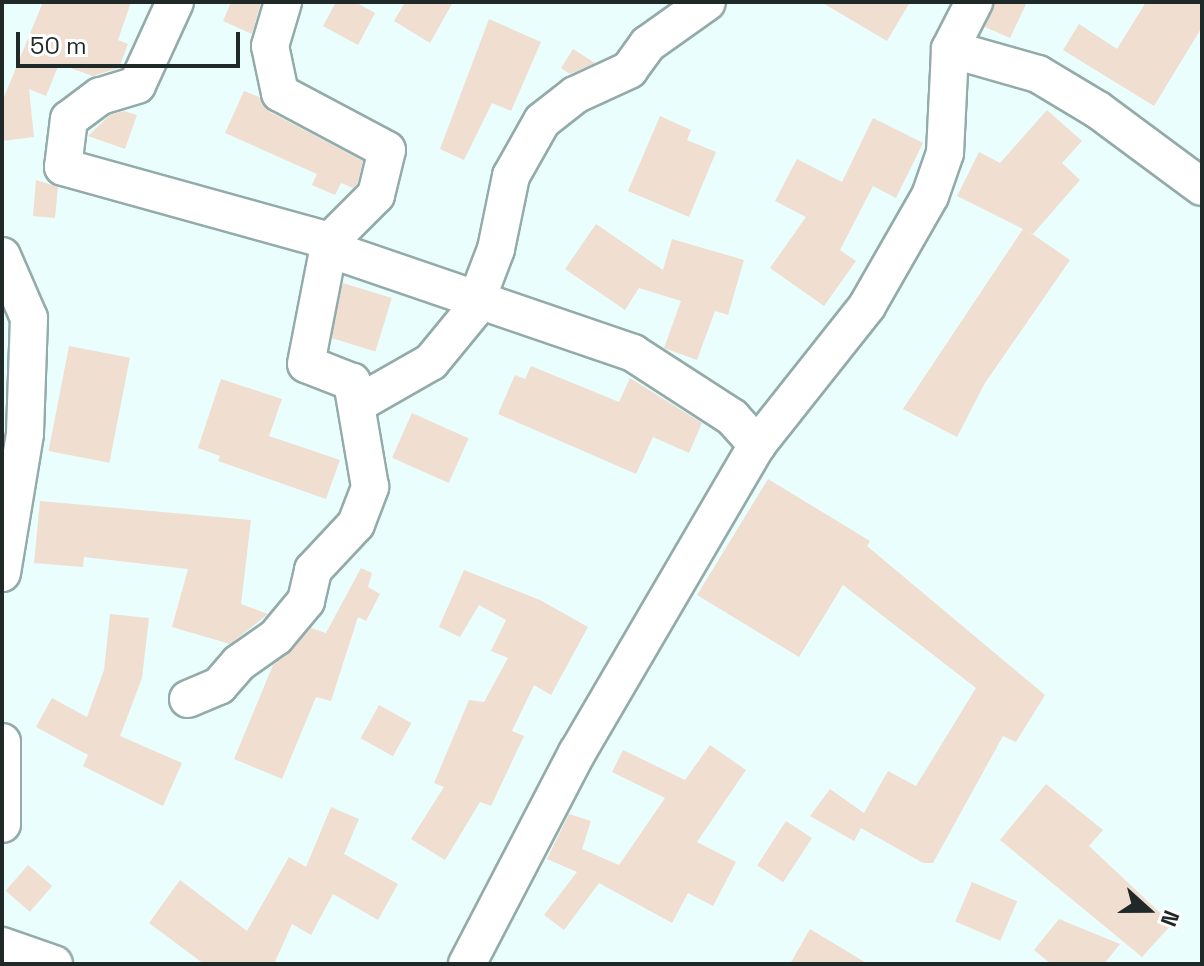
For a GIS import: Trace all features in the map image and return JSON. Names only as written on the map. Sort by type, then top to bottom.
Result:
[{"type":"street","points":[[175,2],[137,85],[100,96],[69,119],[63,167],[330,241],[341,253],[476,302],[633,353],[732,417],[757,445]]},
{"type":"street","points":[[188,699],[219,686],[239,663],[276,637],[306,601],[313,570],[356,524],[370,487],[359,403],[352,382],[306,364],[330,241],[376,195],[387,150],[280,93],[270,46],[283,2]]},
{"type":"street","points":[[359,403],[431,362],[476,302],[496,249],[507,189],[542,121],[575,95],[629,70],[648,44],[707,2]]},
{"type":"street","points":[[467,964],[577,753],[757,445],[867,306],[930,196],[945,153],[950,49],[974,2]]},
{"type":"street","points":[[950,49],[1038,74],[1098,110],[1202,187]]},
{"type":"street","points":[[2,256],[29,318],[25,434],[2,573]]},
{"type":"street","points":[[2,742],[2,824]]},
{"type":"street","points":[[2,946],[54,964]]},
{"type":"building","points":[[43,2],[131,2],[118,40],[128,44],[119,68],[93,76],[59,64],[46,96],[29,89],[34,137],[2,141],[2,102]]},
{"type":"building","points":[[231,2],[261,2],[252,34],[223,21]]},
{"type":"building","points":[[336,2],[355,2],[375,13],[358,45],[323,26]]},
{"type":"building","points":[[405,2],[453,2],[430,43],[394,21]]},
{"type":"building","points":[[821,2],[910,2],[887,41]]},
{"type":"building","points":[[995,2],[1027,2],[1010,38],[985,27]]},
{"type":"building","points":[[1146,2],[1202,2],[1202,27],[1154,106],[1063,50],[1079,24],[1117,49]]},
{"type":"building","points":[[489,19],[541,42],[511,111],[492,103],[464,160],[440,149]]},
{"type":"building","points":[[573,49],[595,63],[570,74],[561,68]]},
{"type":"building","points":[[244,91],[259,97],[270,112],[363,161],[357,184],[353,188],[341,183],[335,195],[312,185],[317,174],[225,133]]},
{"type":"building","points":[[1047,110],[1082,141],[1062,163],[1080,180],[1033,234],[1028,231],[1070,260],[985,383],[957,437],[903,409],[1023,229],[957,196],[979,152],[1000,163]]},
{"type":"building","points":[[124,111],[137,115],[125,149],[88,136],[110,115]]},
{"type":"building","points":[[660,116],[691,130],[687,140],[716,152],[689,217],[628,191]]},
{"type":"building","points":[[873,118],[923,143],[896,198],[873,186],[840,250],[856,261],[824,306],[770,268],[806,217],[775,201],[797,159],[842,182]]},
{"type":"building","points":[[36,180],[58,187],[55,218],[33,216]]},
{"type":"building","points":[[596,224],[663,270],[672,239],[744,260],[728,315],[715,311],[697,360],[664,348],[681,301],[639,288],[625,310],[565,269]]},
{"type":"building","points":[[343,283],[392,298],[375,351],[327,337]]},
{"type":"building","points":[[69,346],[130,358],[109,463],[49,451]]},
{"type":"building","points":[[531,366],[619,402],[630,378],[702,423],[689,453],[653,437],[636,474],[498,414],[515,375],[525,379]]},
{"type":"building","points":[[221,379],[282,399],[269,436],[340,460],[326,499],[218,461],[220,456],[198,448]]},
{"type":"building","points":[[412,413],[469,438],[449,483],[392,458]]},
{"type":"building","points":[[768,479],[870,541],[867,546],[1045,695],[1016,742],[1003,736],[933,863],[923,863],[861,828],[854,841],[810,816],[830,789],[864,813],[888,771],[916,786],[976,688],[843,585],[799,657],[697,595]]},
{"type":"building","points":[[40,501],[251,520],[241,604],[268,614],[230,644],[172,627],[188,569],[84,557],[83,567],[34,563]]},
{"type":"building","points":[[361,568],[372,573],[368,587],[380,594],[366,621],[358,617],[331,701],[316,697],[282,779],[234,759],[273,665],[311,628],[326,633]]},
{"type":"building","points":[[464,570],[540,600],[588,627],[551,695],[534,685],[512,731],[524,736],[491,806],[480,802],[445,860],[411,839],[444,787],[434,783],[469,700],[484,702],[508,658],[491,651],[506,620],[479,605],[460,637],[439,627]]},
{"type":"building","points":[[110,614],[149,618],[142,678],[120,736],[182,763],[163,806],[83,766],[88,755],[36,727],[52,698],[87,717],[104,670]]},
{"type":"building","points":[[379,705],[411,723],[393,756],[361,738]]},
{"type":"building","points":[[710,745],[746,770],[697,842],[736,862],[713,906],[688,893],[672,923],[599,883],[564,930],[544,915],[577,872],[547,859],[569,814],[591,821],[582,849],[619,865],[665,798],[612,772],[623,750],[685,780]]},
{"type":"building","points":[[1046,784],[1103,830],[1089,846],[1172,924],[1142,957],[1000,840]]},
{"type":"building","points":[[331,807],[359,819],[344,854],[398,884],[378,920],[333,894],[311,935],[292,924],[274,964],[204,964],[149,923],[180,880],[247,931],[289,857],[306,867]]},
{"type":"building","points":[[786,821],[812,838],[783,882],[757,865]]},
{"type":"building","points":[[28,865],[52,886],[30,912],[6,891]]},
{"type":"building","points":[[972,882],[1017,901],[1000,941],[955,922]]},
{"type":"building","points":[[1059,919],[1120,944],[1104,964],[1051,964],[1034,950]]},
{"type":"building","points":[[810,929],[868,964],[790,964]]}]
